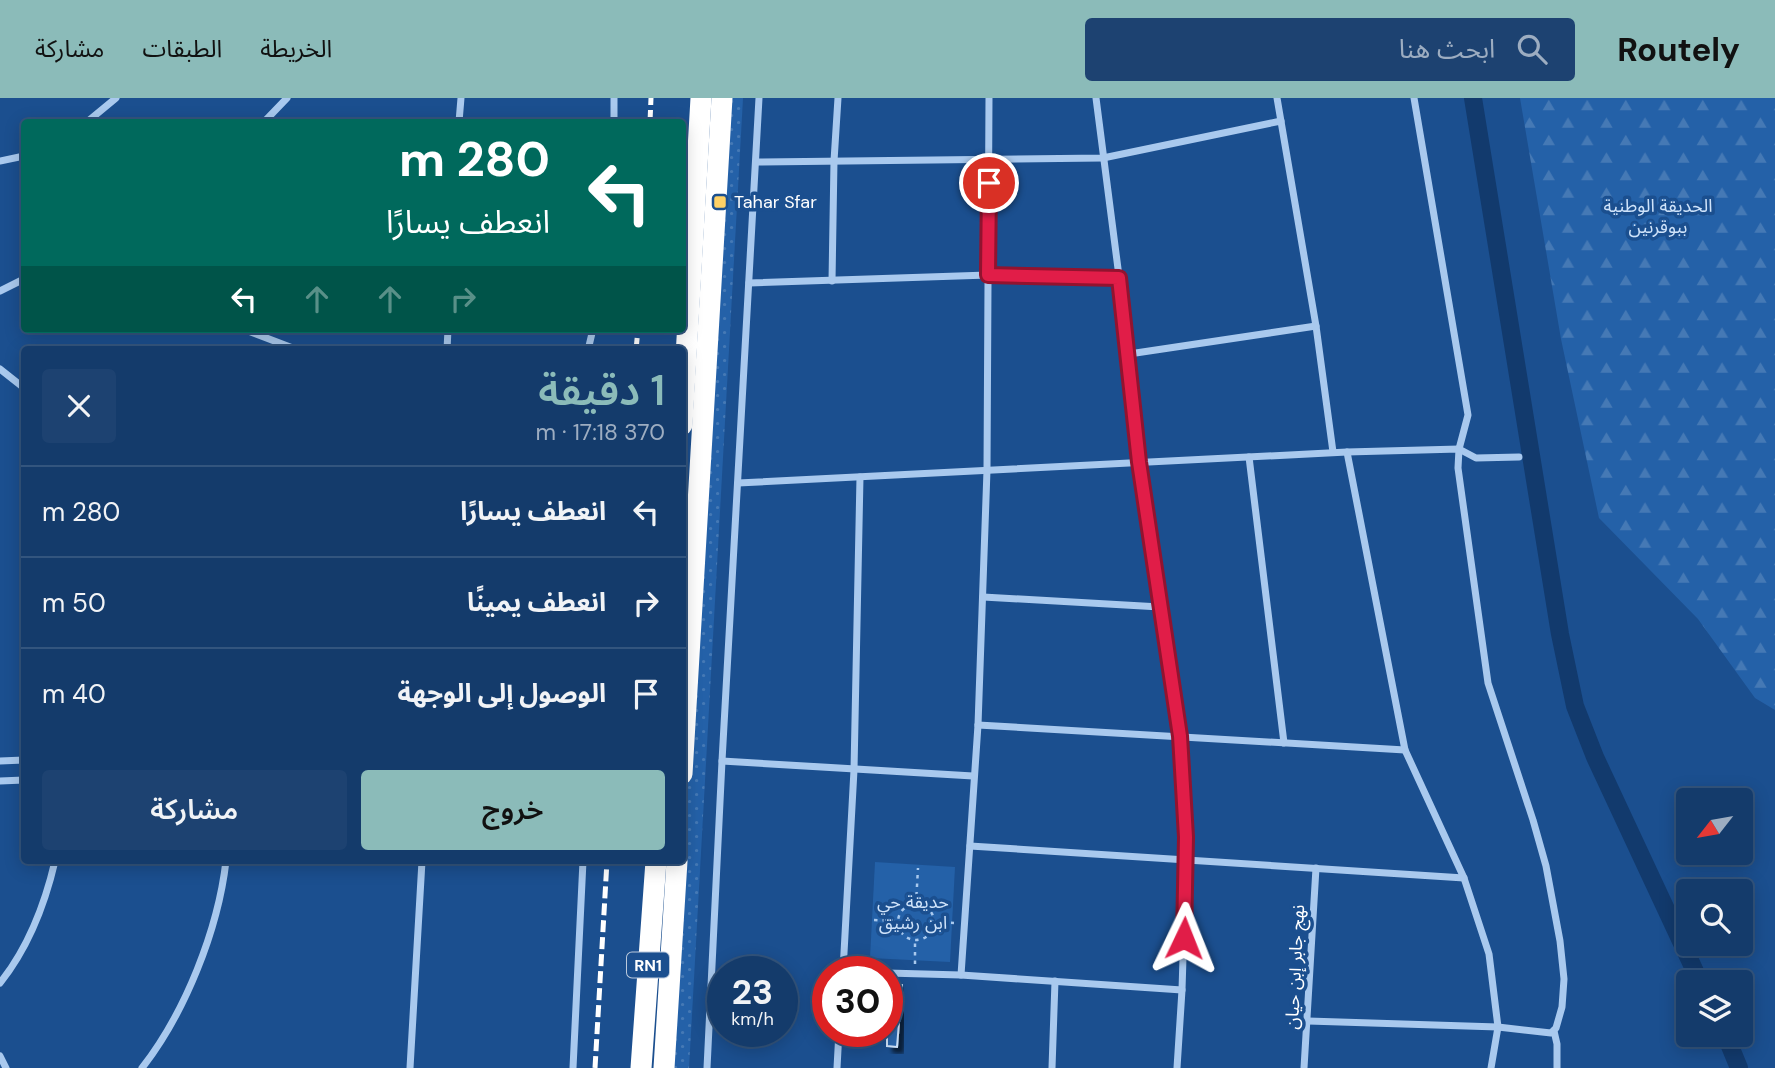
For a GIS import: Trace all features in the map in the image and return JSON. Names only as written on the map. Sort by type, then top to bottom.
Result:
[{"type":"highway","points":[[686,356],[701,98]]},
{"type":"highway","points":[[686,706],[722,98]]},
{"type":"highway","name":"RN1","points":[[641,1068],[656,864]]},
{"type":"highway","name":"RN1","points":[[664,1068],[677,864]]},
{"type":"street","points":[[91,119],[116,98]]},
{"type":"street","points":[[267,119],[287,98]]},
{"type":"street","points":[[459,119],[461,98]]},
{"type":"street","points":[[614,98],[614,119]]},
{"type":"street","points":[[707,1068],[760,98]]},
{"type":"street","points":[[832,281],[838,98]]},
{"type":"street","points":[[961,975],[978,725],[988,470],[989,98]]},
{"type":"street","points":[[1096,98],[1129,354],[1139,462],[1180,736],[1185,791],[1186,860],[1177,1068]]},
{"type":"street","points":[[1277,98],[1316,326],[1333,452]]},
{"type":"street","points":[[1414,98],[1468,415],[1459,449],[1458,468],[1488,683],[1546,866],[1560,942],[1564,979],[1562,1007],[1554,1031],[1557,1068]]},
{"type":"street","points":[[756,162],[1103,158],[1281,121]]},
{"type":"street","points":[[0,161],[21,157]]},
{"type":"street","points":[[749,283],[988,275],[1119,278]]},
{"type":"street","points":[[0,290],[21,280]]},
{"type":"street","points":[[1129,354],[1316,326]]},
{"type":"street","points":[[253,333],[288,346]]},
{"type":"street","points":[[0,369],[21,386]]},
{"type":"street","points":[[738,483],[1333,452],[1459,449],[1476,458],[1519,457]]},
{"type":"street","points":[[1348,452],[1405,750],[1464,878],[1489,954],[1498,1027],[1491,1068]]},
{"type":"street","points":[[1249,457],[1284,743]]},
{"type":"street","points":[[844,956],[854,770],[860,477]]},
{"type":"street","points":[[983,597],[1160,607]]},
{"type":"street","points":[[978,725],[1405,750]]},
{"type":"street","points":[[0,761],[21,760]]},
{"type":"street","points":[[722,761],[973,776]]},
{"type":"street","points":[[0,781],[21,780]]},
{"type":"street","points":[[970,846],[1464,878]]},
{"type":"street","points":[[0,983],[12,968],[28,938],[41,908],[54,864]]},
{"type":"street","points":[[142,1068],[173,1020],[194,976],[211,927],[226,864]]},
{"type":"street","points":[[410,1068],[422,864]]},
{"type":"street","points":[[573,1068],[583,864]]},
{"type":"street","name":"نهج جابر إبن حيان","points":[[1304,1068],[1316,868]]},
{"type":"street","points":[[903,974],[1182,990]]},
{"type":"street","points":[[1052,1068],[1055,981]]},
{"type":"street","points":[[1308,1021],[1498,1027],[1542,1033],[1554,1031]]},
{"type":"street","points":[[837,1068],[838,1047]]},
{"type":"street","points":[[0,1056],[6,1068]]},
{"type":"path","points":[[916,904],[918,868]]},
{"type":"path","points":[[916,904],[930,911],[934,922],[930,933],[915,940],[905,936],[898,921],[901,911],[916,904]]},
{"type":"path","points":[[874,920],[898,921]]},
{"type":"path","points":[[934,922],[964,924]]},
{"type":"path","points":[[914,974],[915,940]]},
{"type":"green space","points":[[727,98],[743,98],[689,1068],[670,1068],[682,864],[686,864],[686,796]]},
{"type":"green space","name":"الحديقة الوطنية ببوقرنين","points":[[1520,98],[1775,98],[1775,710],[1755,698],[1698,619],[1599,518],[1561,339]]},
{"type":"green space","name":"حديقة حي ابن رشيق","points":[[875,862],[955,867],[950,962],[903,960],[903,956],[870,956]]},
{"type":"waterway","points":[[1473,98],[1560,634],[1575,706],[1595,757],[1694,970]]},
{"type":"waterway","points":[[1730,1047],[1739,1068]]},
{"type":"railway","points":[[650,119],[651,98]]},
{"type":"railway","points":[[636,346],[638,333]]},
{"type":"railway","points":[[595,1068],[607,864]]},
{"type":"place","name":"Tahar Sfar","points":[[720,202]]},
{"type":"route","points":[[989,183],[988,275],[1119,278],[1139,462],[1180,736],[1186,837],[1184,938]]}]
